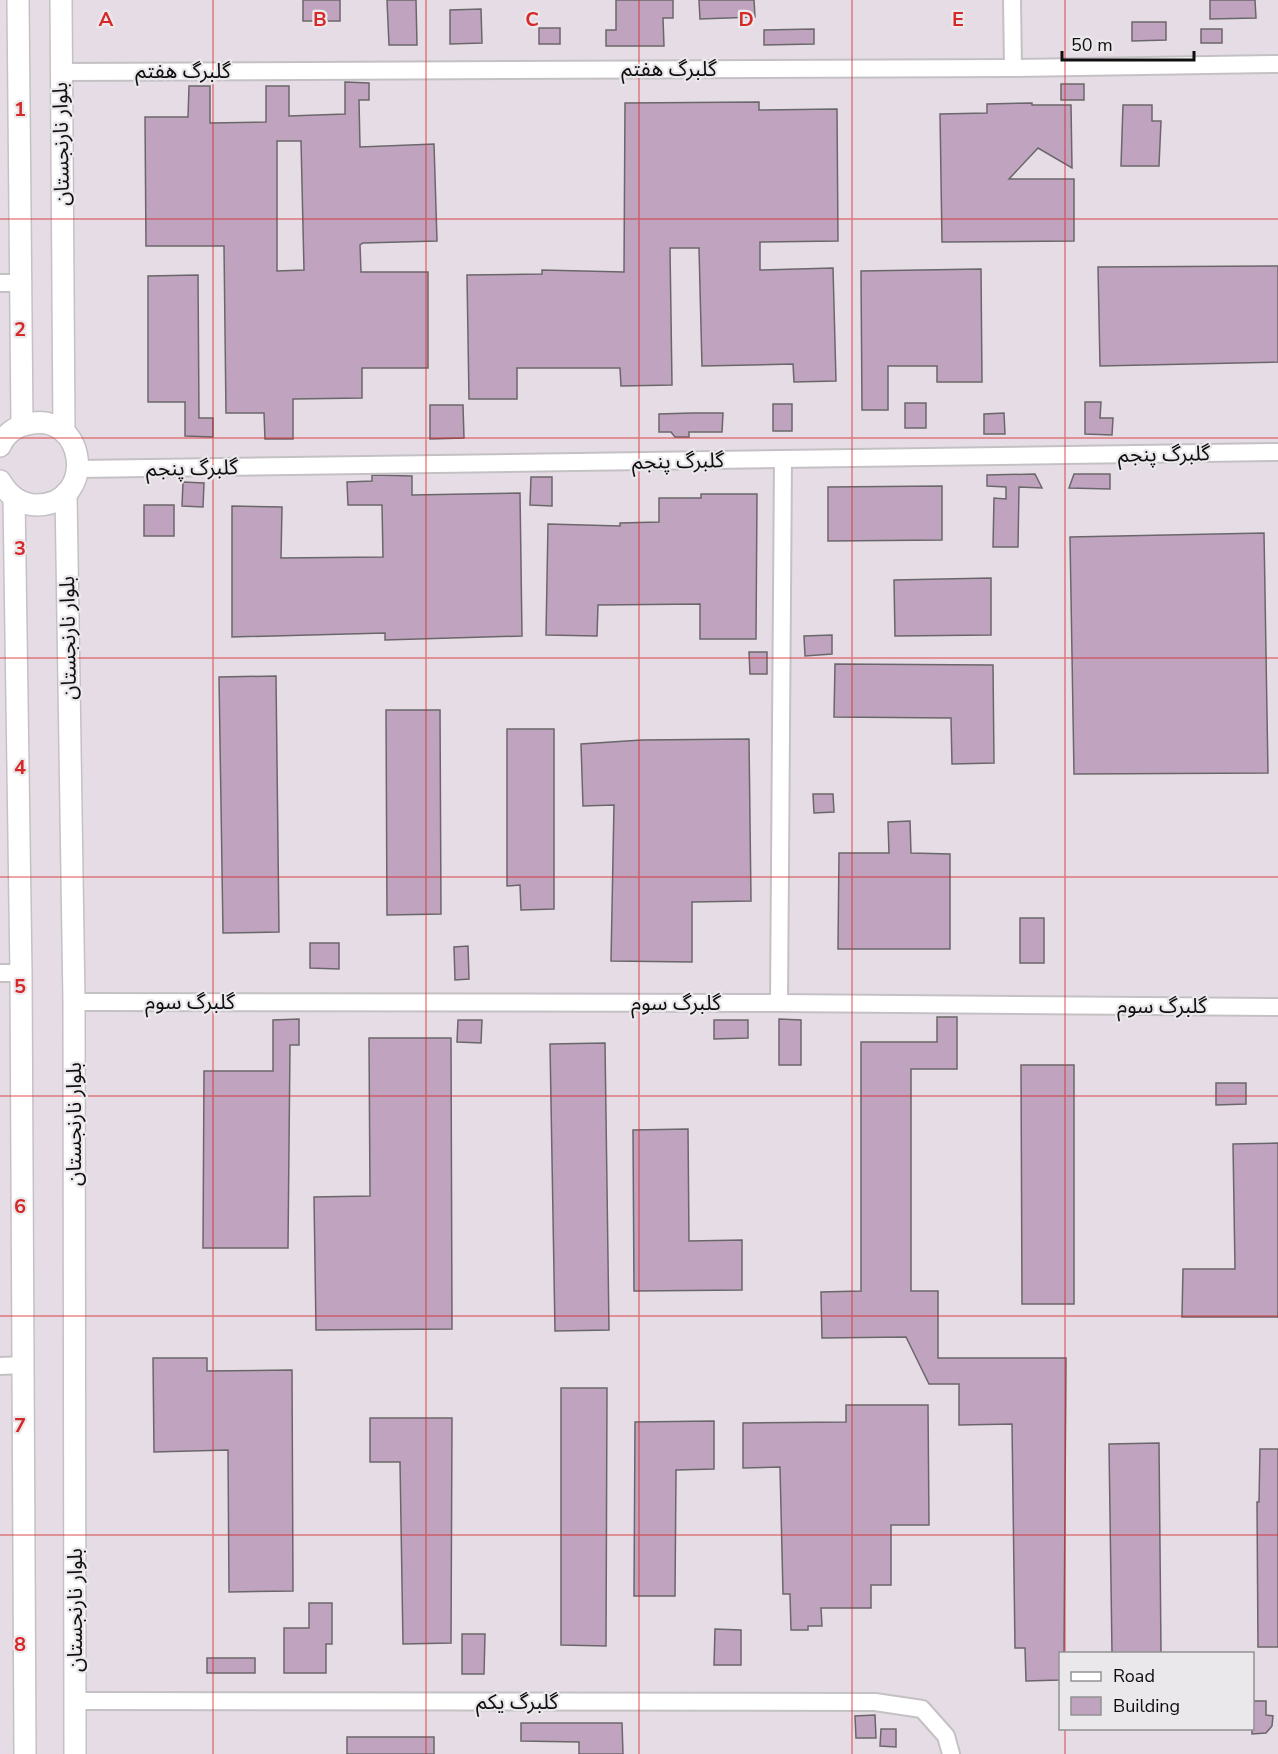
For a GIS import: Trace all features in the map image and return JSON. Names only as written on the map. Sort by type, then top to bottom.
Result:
[{"type":"street","name":"بلوار نارنجستان","points":[[18,0],[10,283],[22,425]]},
{"type":"street","name":"بلوار نارنجستان","points":[[61,0],[64,432],[73,442],[78,455],[78,469],[74,482],[66,493],[74,1002],[75,1754]]},
{"type":"street","points":[[1012,0],[1013,68]]},
{"type":"street","name":"گلبرگ هفتم","points":[[61,72],[1013,68],[1278,64]]},
{"type":"street","points":[[0,446],[11,431],[22,425],[44,423],[64,432]]},
{"type":"street","name":"گلبرگ پنجم","points":[[78,469],[1278,452]]},
{"type":"street","points":[[779,1003],[783,459]]},
{"type":"street","points":[[0,481],[4,489],[14,498],[35,505],[46,504],[66,493]]},
{"type":"street","points":[[14,498],[7,586],[21,973],[25,1754]]},
{"type":"street","points":[[0,973],[21,973]]},
{"type":"street","name":"گلبرگ سوم","points":[[74,1002],[779,1003],[1278,1007]]},
{"type":"street","points":[[0,1366],[24,1365]]},
{"type":"street","name":"گلبرگ یکم","points":[[75,1701],[875,1702],[922,1709],[946,1736],[951,1754]]},
{"type":"shaded area","points":[[0,0],[1278,0],[1278,1754],[0,1754]]},
{"type":"building","points":[[303,0],[340,0],[340,21],[303,21]]},
{"type":"building","points":[[387,0],[416,0],[417,45],[389,45]]},
{"type":"building","points":[[616,0],[673,0],[673,18],[663,18],[664,46],[606,46],[606,30],[616,30]]},
{"type":"building","points":[[699,0],[754,0],[755,17],[700,19]]},
{"type":"building","points":[[1210,0],[1255,0],[1256,18],[1210,19]]},
{"type":"building","points":[[481,9],[482,43],[450,44],[450,10]]},
{"type":"building","points":[[1132,22],[1166,22],[1166,40],[1132,41]]},
{"type":"building","points":[[539,28],[560,28],[560,44],[539,44]]},
{"type":"building","points":[[814,29],[814,44],[764,45],[764,30]]},
{"type":"building","points":[[1201,29],[1222,29],[1222,43],[1201,43]]},
{"type":"building","points":[[345,82],[369,83],[369,100],[359,100],[360,147],[434,144],[437,241],[363,243],[360,245],[361,272],[428,272],[428,368],[362,368],[362,398],[293,399],[293,439],[265,439],[264,413],[226,413],[224,246],[146,246],[145,117],[188,117],[189,86],[210,86],[210,123],[266,122],[266,86],[289,86],[289,116],[345,114]],"holes":[[[277,141],[301,141],[304,270],[277,271]]]},
{"type":"building","points":[[1061,84],[1084,84],[1084,100],[1061,100]]},
{"type":"building","points":[[759,102],[759,110],[837,109],[838,241],[760,242],[760,270],[833,268],[836,381],[794,382],[793,364],[702,366],[699,248],[670,248],[672,385],[621,386],[620,368],[517,368],[517,399],[469,399],[467,275],[542,274],[542,270],[624,272],[625,103]]},
{"type":"building","points":[[1032,103],[1032,105],[1071,105],[1072,168],[1038,148],[1009,179],[1074,179],[1074,241],[942,242],[940,114],[987,113],[987,104]]},
{"type":"building","points":[[1123,105],[1152,105],[1152,121],[1161,121],[1159,166],[1121,166]]},
{"type":"building","points":[[1278,266],[1278,362],[1100,366],[1098,267]]},
{"type":"building","points":[[981,269],[982,382],[937,382],[937,366],[888,366],[888,410],[862,410],[861,271]]},
{"type":"building","points":[[198,275],[199,418],[213,418],[213,437],[185,436],[185,402],[148,402],[148,276]]},
{"type":"building","points":[[1085,402],[1101,402],[1100,418],[1113,418],[1112,435],[1085,434]]},
{"type":"building","points":[[905,403],[926,403],[926,428],[905,428]]},
{"type":"building","points":[[773,404],[792,404],[792,431],[773,431]]},
{"type":"building","points":[[430,405],[463,405],[464,438],[430,439]]},
{"type":"building","points":[[723,413],[722,432],[689,432],[689,437],[675,437],[671,432],[659,432],[659,414]]},
{"type":"building","points":[[1004,413],[1005,434],[984,434],[984,414]]},
{"type":"building","points":[[1035,474],[1042,488],[1019,487],[1018,547],[993,547],[994,498],[1006,499],[1006,487],[987,486],[987,475]]},
{"type":"building","points":[[1074,474],[1110,474],[1110,489],[1069,488]]},
{"type":"building","points":[[372,475],[412,476],[412,495],[520,493],[522,636],[385,640],[385,633],[232,637],[232,506],[282,507],[281,558],[383,557],[382,505],[348,505],[347,482],[372,481]]},
{"type":"building","points":[[531,477],[552,477],[552,506],[530,505]]},
{"type":"building","points":[[183,482],[204,483],[203,507],[182,506]]},
{"type":"building","points":[[942,486],[942,540],[828,541],[828,487]]},
{"type":"building","points":[[701,494],[757,494],[756,639],[700,639],[700,604],[598,605],[597,636],[546,635],[548,524],[620,526],[620,523],[659,522],[659,498],[701,498]]},
{"type":"building","points":[[144,505],[174,505],[174,536],[144,536]]},
{"type":"building","points":[[1264,533],[1268,773],[1074,774],[1070,537]]},
{"type":"building","points":[[991,578],[991,635],[895,636],[894,580]]},
{"type":"building","points":[[832,635],[832,654],[805,656],[804,636]]},
{"type":"building","points":[[749,652],[767,652],[767,674],[750,674]]},
{"type":"building","points":[[835,664],[993,665],[994,763],[952,764],[951,718],[834,717]]},
{"type":"building","points":[[276,676],[279,932],[223,933],[219,677]]},
{"type":"building","points":[[386,710],[440,710],[441,914],[387,915]]},
{"type":"building","points":[[507,729],[554,729],[554,909],[521,910],[520,885],[507,886]]},
{"type":"building","points":[[749,739],[751,901],[692,902],[692,962],[611,961],[614,805],[583,806],[581,744],[642,740]]},
{"type":"building","points":[[813,794],[833,794],[834,812],[814,813]]},
{"type":"building","points":[[910,821],[911,853],[950,854],[950,949],[838,949],[839,853],[889,853],[888,822]]},
{"type":"building","points":[[1020,918],[1044,918],[1044,963],[1020,963]]},
{"type":"building","points":[[310,943],[339,943],[339,969],[310,968]]},
{"type":"building","points":[[468,946],[469,979],[455,980],[454,947]]},
{"type":"building","points":[[937,1017],[957,1017],[957,1069],[911,1069],[911,1291],[938,1291],[938,1358],[1066,1358],[1064,1652],[1059,1652],[1059,1680],[1026,1681],[1025,1648],[1015,1648],[1012,1424],[959,1425],[959,1384],[929,1384],[906,1337],[822,1338],[821,1292],[861,1291],[861,1042],[937,1042]]},
{"type":"building","points":[[299,1019],[299,1045],[290,1045],[288,1248],[203,1248],[204,1071],[273,1071],[273,1020]]},
{"type":"building","points":[[779,1019],[801,1020],[801,1065],[779,1065]]},
{"type":"building","points":[[458,1020],[482,1020],[481,1043],[457,1042]]},
{"type":"building","points":[[714,1020],[748,1020],[748,1038],[714,1039]]},
{"type":"building","points":[[369,1038],[451,1038],[452,1329],[316,1330],[314,1197],[370,1196]]},
{"type":"building","points":[[605,1043],[609,1330],[555,1331],[550,1044]]},
{"type":"building","points":[[1021,1065],[1074,1065],[1074,1304],[1022,1304]]},
{"type":"building","points":[[1216,1083],[1246,1083],[1246,1104],[1216,1105]]},
{"type":"building","points":[[688,1129],[689,1241],[742,1240],[742,1290],[634,1291],[633,1130]]},
{"type":"building","points":[[1278,1143],[1278,1317],[1182,1317],[1183,1269],[1235,1269],[1233,1144]]},
{"type":"building","points":[[153,1358],[207,1358],[207,1371],[292,1370],[293,1591],[229,1592],[228,1450],[154,1452]]},
{"type":"building","points":[[561,1388],[607,1388],[606,1646],[561,1645]]},
{"type":"building","points":[[846,1405],[928,1405],[929,1525],[891,1525],[891,1585],[871,1585],[871,1608],[821,1608],[822,1626],[808,1626],[808,1630],[791,1630],[790,1594],[783,1594],[780,1467],[743,1468],[743,1423],[846,1422]]},
{"type":"building","points":[[370,1418],[452,1418],[451,1643],[403,1644],[400,1462],[370,1462]]},
{"type":"building","points":[[714,1421],[714,1469],[676,1470],[675,1596],[634,1596],[635,1422]]},
{"type":"building","points":[[1159,1443],[1161,1652],[1112,1652],[1109,1444]]},
{"type":"building","points":[[1260,1449],[1278,1449],[1278,1647],[1258,1647],[1257,1502],[1259,1502]]},
{"type":"building","points":[[309,1603],[332,1603],[332,1644],[326,1644],[326,1673],[284,1673],[284,1628],[309,1628]]},
{"type":"building","points":[[715,1629],[741,1630],[741,1665],[714,1665]]},
{"type":"building","points":[[462,1634],[485,1634],[484,1674],[462,1674]]},
{"type":"building","points":[[207,1658],[255,1658],[255,1673],[207,1673]]},
{"type":"building","points":[[1254,1701],[1266,1701],[1266,1715],[1273,1716],[1272,1726],[1266,1733],[1252,1734]]},
{"type":"building","points":[[875,1715],[876,1738],[856,1738],[855,1716]]},
{"type":"building","points":[[521,1723],[622,1723],[623,1754],[579,1754],[579,1742],[521,1741]]},
{"type":"building","points":[[881,1729],[896,1729],[896,1747],[880,1746]]},
{"type":"building","points":[[347,1737],[434,1737],[434,1754],[347,1754]]}]
